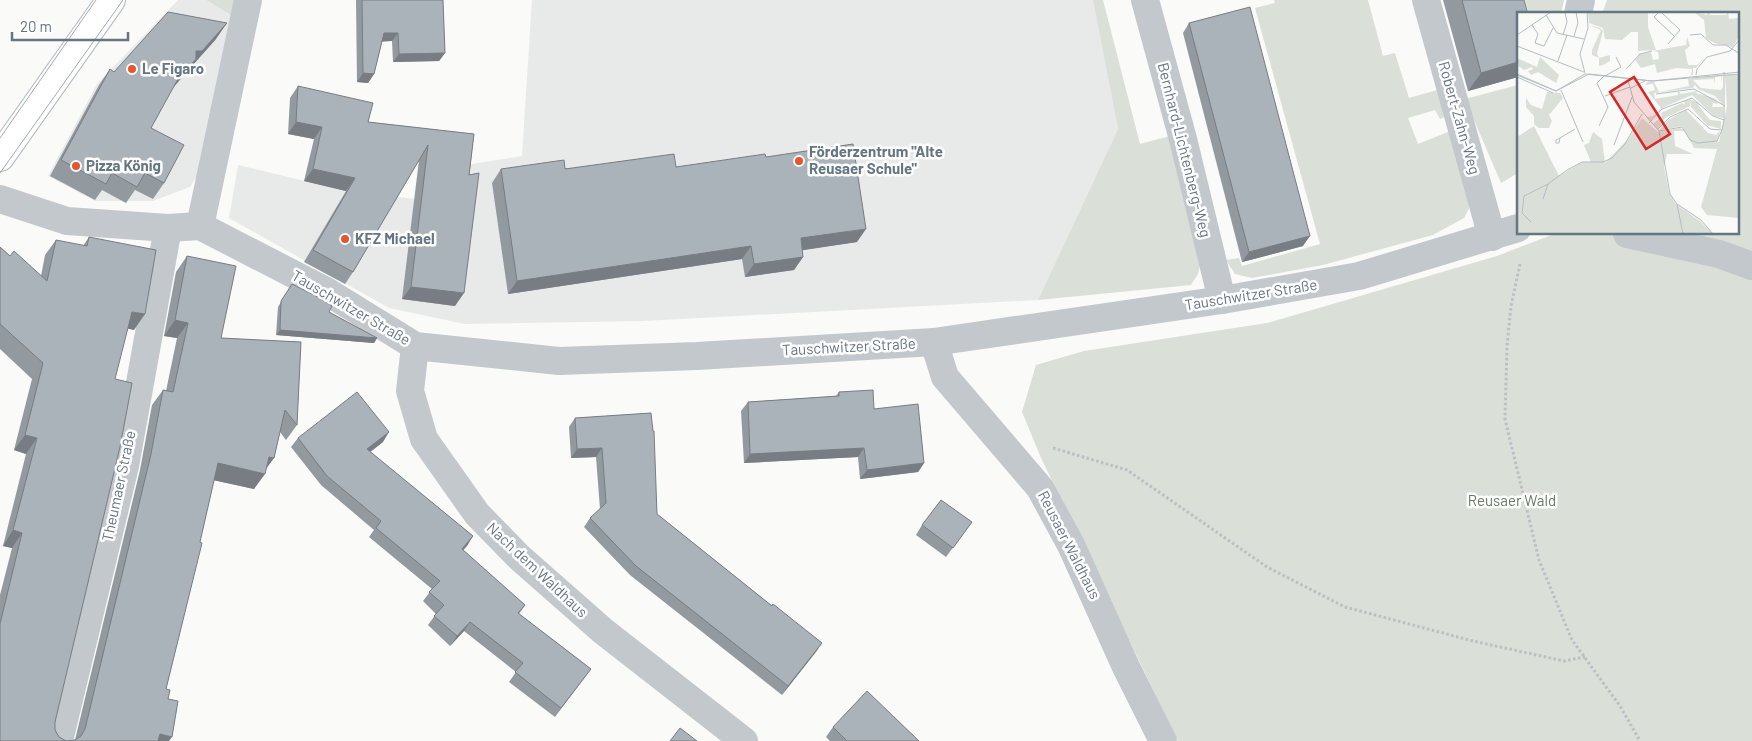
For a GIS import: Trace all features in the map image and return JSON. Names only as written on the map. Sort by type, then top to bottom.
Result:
[{"type":"street","points":[[0,157],[111,0]]},
{"type":"street","points":[[0,199],[67,221],[168,228],[200,226],[248,0]]},
{"type":"street","name":"Bernhard-Lichtenberg-Weg","points":[[1145,0],[1183,139],[1222,300]]},
{"type":"street","name":"Robert-Zahn-Weg","points":[[1426,0],[1492,237]]},
{"type":"street","name":"Tauschwitzer Straße","points":[[200,226],[326,291],[415,346],[559,362],[934,342],[1222,300],[1359,276],[1517,228]]},
{"type":"street","name":"Theumaer Straße","points":[[59,741],[124,466],[168,228]]},
{"type":"street","points":[[1632,235],[1719,254],[1752,266]]},
{"type":"street","name":"Reusaer Waldhaus","points":[[934,342],[945,377],[1040,488],[1071,545],[1126,667],[1163,741]]},
{"type":"street","name":"Nach dem Waldhaus","points":[[415,346],[410,392],[424,439],[477,514],[519,557],[603,631],[744,741]]},
{"type":"path","points":[[1522,256],[1511,306],[1507,338],[1505,419],[1539,560],[1572,640],[1620,706],[1640,741]]},
{"type":"path","points":[[1051,448],[1126,470],[1267,567],[1344,606],[1473,640],[1564,661],[1585,657]]},
{"type":"shaded area","points":[[178,0],[206,0],[236,18],[198,174],[190,187],[153,201],[95,201],[48,176],[97,84]]},
{"type":"shaded area","name":"Förderzentrum \"Alte Reusaer Schule\"","points":[[532,0],[1093,0],[1118,129],[1038,300],[643,321],[465,324],[389,308],[229,218],[238,165],[346,191],[458,204],[465,165],[522,156]]},
{"type":"green space","points":[[206,0],[238,0],[236,18]]},
{"type":"green space","points":[[1093,0],[1103,0],[1140,144],[1170,136],[1201,261],[1198,274],[1191,285],[1038,300],[1118,129]]},
{"type":"green space","points":[[1274,0],[1368,0],[1383,56],[1395,53],[1409,98],[1437,90],[1447,116],[1440,119],[1435,110],[1408,118],[1418,144],[1453,130],[1475,197],[1464,218],[1433,235],[1323,265],[1252,278],[1235,274],[1226,260],[1239,258],[1242,266],[1320,244],[1255,8],[1275,3]]},
{"type":"green space","points":[[1525,0],[1564,0],[1561,12],[1528,12]]},
{"type":"green space","name":"Reusaer Wald","points":[[1607,0],[1752,0],[1752,741],[1178,741],[1041,458],[1022,412],[1036,365],[1084,351],[1267,323],[1497,256],[1551,235],[1740,235],[1740,12],[1603,12]]},
{"type":"green space","points":[[1517,85],[1517,174],[1501,183],[1465,99]]},
{"type":"building","points":[[362,0],[443,0],[445,53],[399,54],[398,33],[384,33],[374,74],[363,73]]},
{"type":"building","points":[[1462,0],[1524,0],[1527,12],[1517,12],[1517,62],[1481,73]]},
{"type":"building","points":[[1250,7],[1310,236],[1249,252],[1189,23]]},
{"type":"building","points":[[168,12],[227,23],[202,51],[196,51],[196,59],[178,79],[151,128],[184,145],[164,183],[145,173],[137,187],[112,173],[106,184],[61,160],[110,69],[114,72]]},
{"type":"building","points":[[298,86],[373,103],[368,122],[474,134],[469,175],[479,173],[464,293],[411,287],[428,145],[353,272],[313,250],[355,178],[313,169],[322,127],[296,122]]},
{"type":"building","points":[[853,144],[866,229],[801,238],[803,257],[754,264],[751,246],[517,281],[501,169],[564,160],[565,169],[674,154],[676,167],[765,154],[766,157]]},
{"type":"building","points":[[89,237],[156,250],[145,314],[132,312],[115,379],[132,383],[120,447],[55,722],[55,730],[59,737],[66,741],[0,741],[0,624],[22,533],[13,530],[37,438],[25,435],[43,363],[0,324],[0,247],[10,256],[14,251],[47,281],[56,240],[87,246]]},
{"type":"building","points":[[187,256],[236,266],[221,338],[301,342],[297,425],[285,410],[274,458],[269,457],[265,474],[218,463],[200,542],[202,543],[166,689],[170,690],[168,699],[178,701],[172,737],[160,734],[158,741],[66,741],[75,740],[81,736],[85,729],[151,454],[163,390],[173,392],[188,323],[175,320]]},
{"type":"building","points":[[292,284],[332,306],[329,312],[377,338],[280,330],[281,301]]},
{"type":"building","points":[[873,390],[874,409],[918,404],[924,463],[867,470],[864,448],[750,454],[748,402],[839,396],[839,392]]},
{"type":"building","points":[[357,392],[389,432],[367,449],[473,536],[462,549],[525,605],[518,613],[591,669],[561,708],[515,672],[523,663],[470,622],[457,636],[434,616],[444,605],[429,592],[440,581],[376,528],[381,521],[327,476],[298,438]]},
{"type":"building","points":[[651,413],[654,431],[657,514],[772,606],[773,604],[822,643],[788,686],[636,566],[590,518],[606,503],[602,448],[577,449],[575,418]]},
{"type":"building","points":[[941,500],[972,522],[953,548],[922,525]]},
{"type":"building","points":[[867,691],[919,741],[847,741],[833,727]]},
{"type":"building","points":[[680,728],[697,741],[670,741]]},
{"type":"tram line","points":[[0,138],[96,0]]},
{"type":"tram line","points":[[0,173],[123,0]]},
{"type":"place","name":"Le Figaro","points":[[132,69]]},
{"type":"place","name":"Förderzentrum \"Alte Reusaer Schule\"","points":[[799,161]]},
{"type":"place","name":"Pizza König","points":[[76,166]]},
{"type":"place","name":"KFZ Michael","points":[[345,239]]}]
